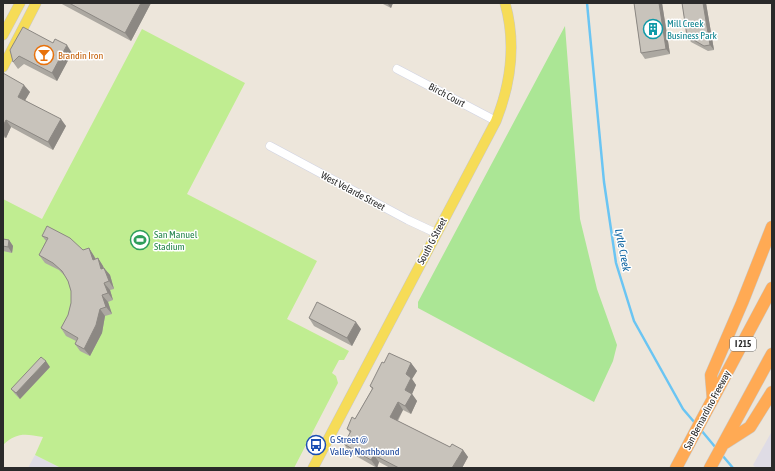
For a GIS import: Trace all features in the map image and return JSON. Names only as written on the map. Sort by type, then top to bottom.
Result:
[{"type":"highway","points":[[713,400],[711,375],[742,303],[772,227]]},
{"type":"highway","name":"San Bernardino Freeway","points":[[676,468],[772,288]]},
{"type":"highway","points":[[711,466],[772,354]]},
{"type":"highway","points":[[724,444],[750,427],[772,392]]},
{"type":"main road","points":[[3,35],[20,3]]},
{"type":"main road","points":[[3,67],[36,3]]},
{"type":"main road","name":"South G Street","points":[[313,468],[496,121],[506,92],[510,56],[511,40],[505,3]]},
{"type":"street","name":"Birch Court","points":[[398,69],[496,121]]},
{"type":"street","name":"West Velarde Street","points":[[270,146],[436,234]]},
{"type":"shaded area","points":[[772,431],[772,468],[756,468],[753,465]]},
{"type":"shaded area","points":[[35,455],[61,468],[28,468]]},
{"type":"green space","points":[[565,26],[580,219],[597,289],[617,345],[613,361],[594,402],[418,308],[418,302]]},
{"type":"green space","name":"San Manuel Stadium","points":[[142,29],[245,83],[187,194],[317,261],[287,319],[349,351],[344,360],[339,360],[332,373],[336,376],[338,383],[294,468],[61,468],[35,455],[43,437],[31,435],[17,436],[3,445],[3,199],[42,219]]},
{"type":"building","points":[[69,3],[130,4],[141,3],[125,33]]},
{"type":"building","name":"Mill Creek Business Park","points":[[634,3],[659,3],[666,49],[641,53]]},
{"type":"building","points":[[682,3],[703,3],[710,45],[704,46],[687,36]]},
{"type":"building","name":"Brandin Iron","points":[[23,27],[53,43],[55,39],[67,45],[52,73],[19,56],[13,62],[10,50]]},
{"type":"building","points":[[3,73],[24,85],[18,97],[61,119],[48,142],[6,120],[3,126]]},
{"type":"building","points":[[47,226],[70,238],[83,250],[89,248],[93,260],[98,258],[101,269],[104,268],[109,281],[104,283],[108,293],[102,295],[106,307],[100,309],[96,325],[84,349],[75,344],[78,338],[61,328],[68,315],[71,303],[71,291],[68,281],[62,271],[53,263],[39,255],[48,238],[42,236]]},
{"type":"building","points":[[3,239],[9,240],[8,247],[3,246]]},
{"type":"building","points":[[317,302],[356,322],[347,338],[309,318]]},
{"type":"building","points":[[389,353],[411,363],[406,374],[411,378],[405,390],[412,394],[405,406],[398,402],[390,417],[450,447],[452,444],[463,450],[452,468],[399,468],[374,455],[371,460],[344,444],[351,431],[347,429],[352,417],[355,419],[373,388],[370,386],[382,362],[384,363]]},
{"type":"building","points":[[41,357],[46,361],[16,393],[11,389]]},
{"type":"waterway","name":"Lytle Creek","points":[[587,3],[604,182],[616,263],[634,321],[683,409],[695,423]]},
{"type":"waterway","name":"Lytle Creek","points":[[701,430],[716,448]]},
{"type":"waterway","name":"Lytle Creek","points":[[722,455],[733,468]]},
{"type":"place","name":"Mill Creek Business Park","points":[[653,29]]},
{"type":"place","name":"Brandin Iron","points":[[44,55]]},
{"type":"place","name":"San Manuel Stadium","points":[[140,240]]},
{"type":"place","name":"G Street @ Valley Northbound","points":[[316,445]]}]
